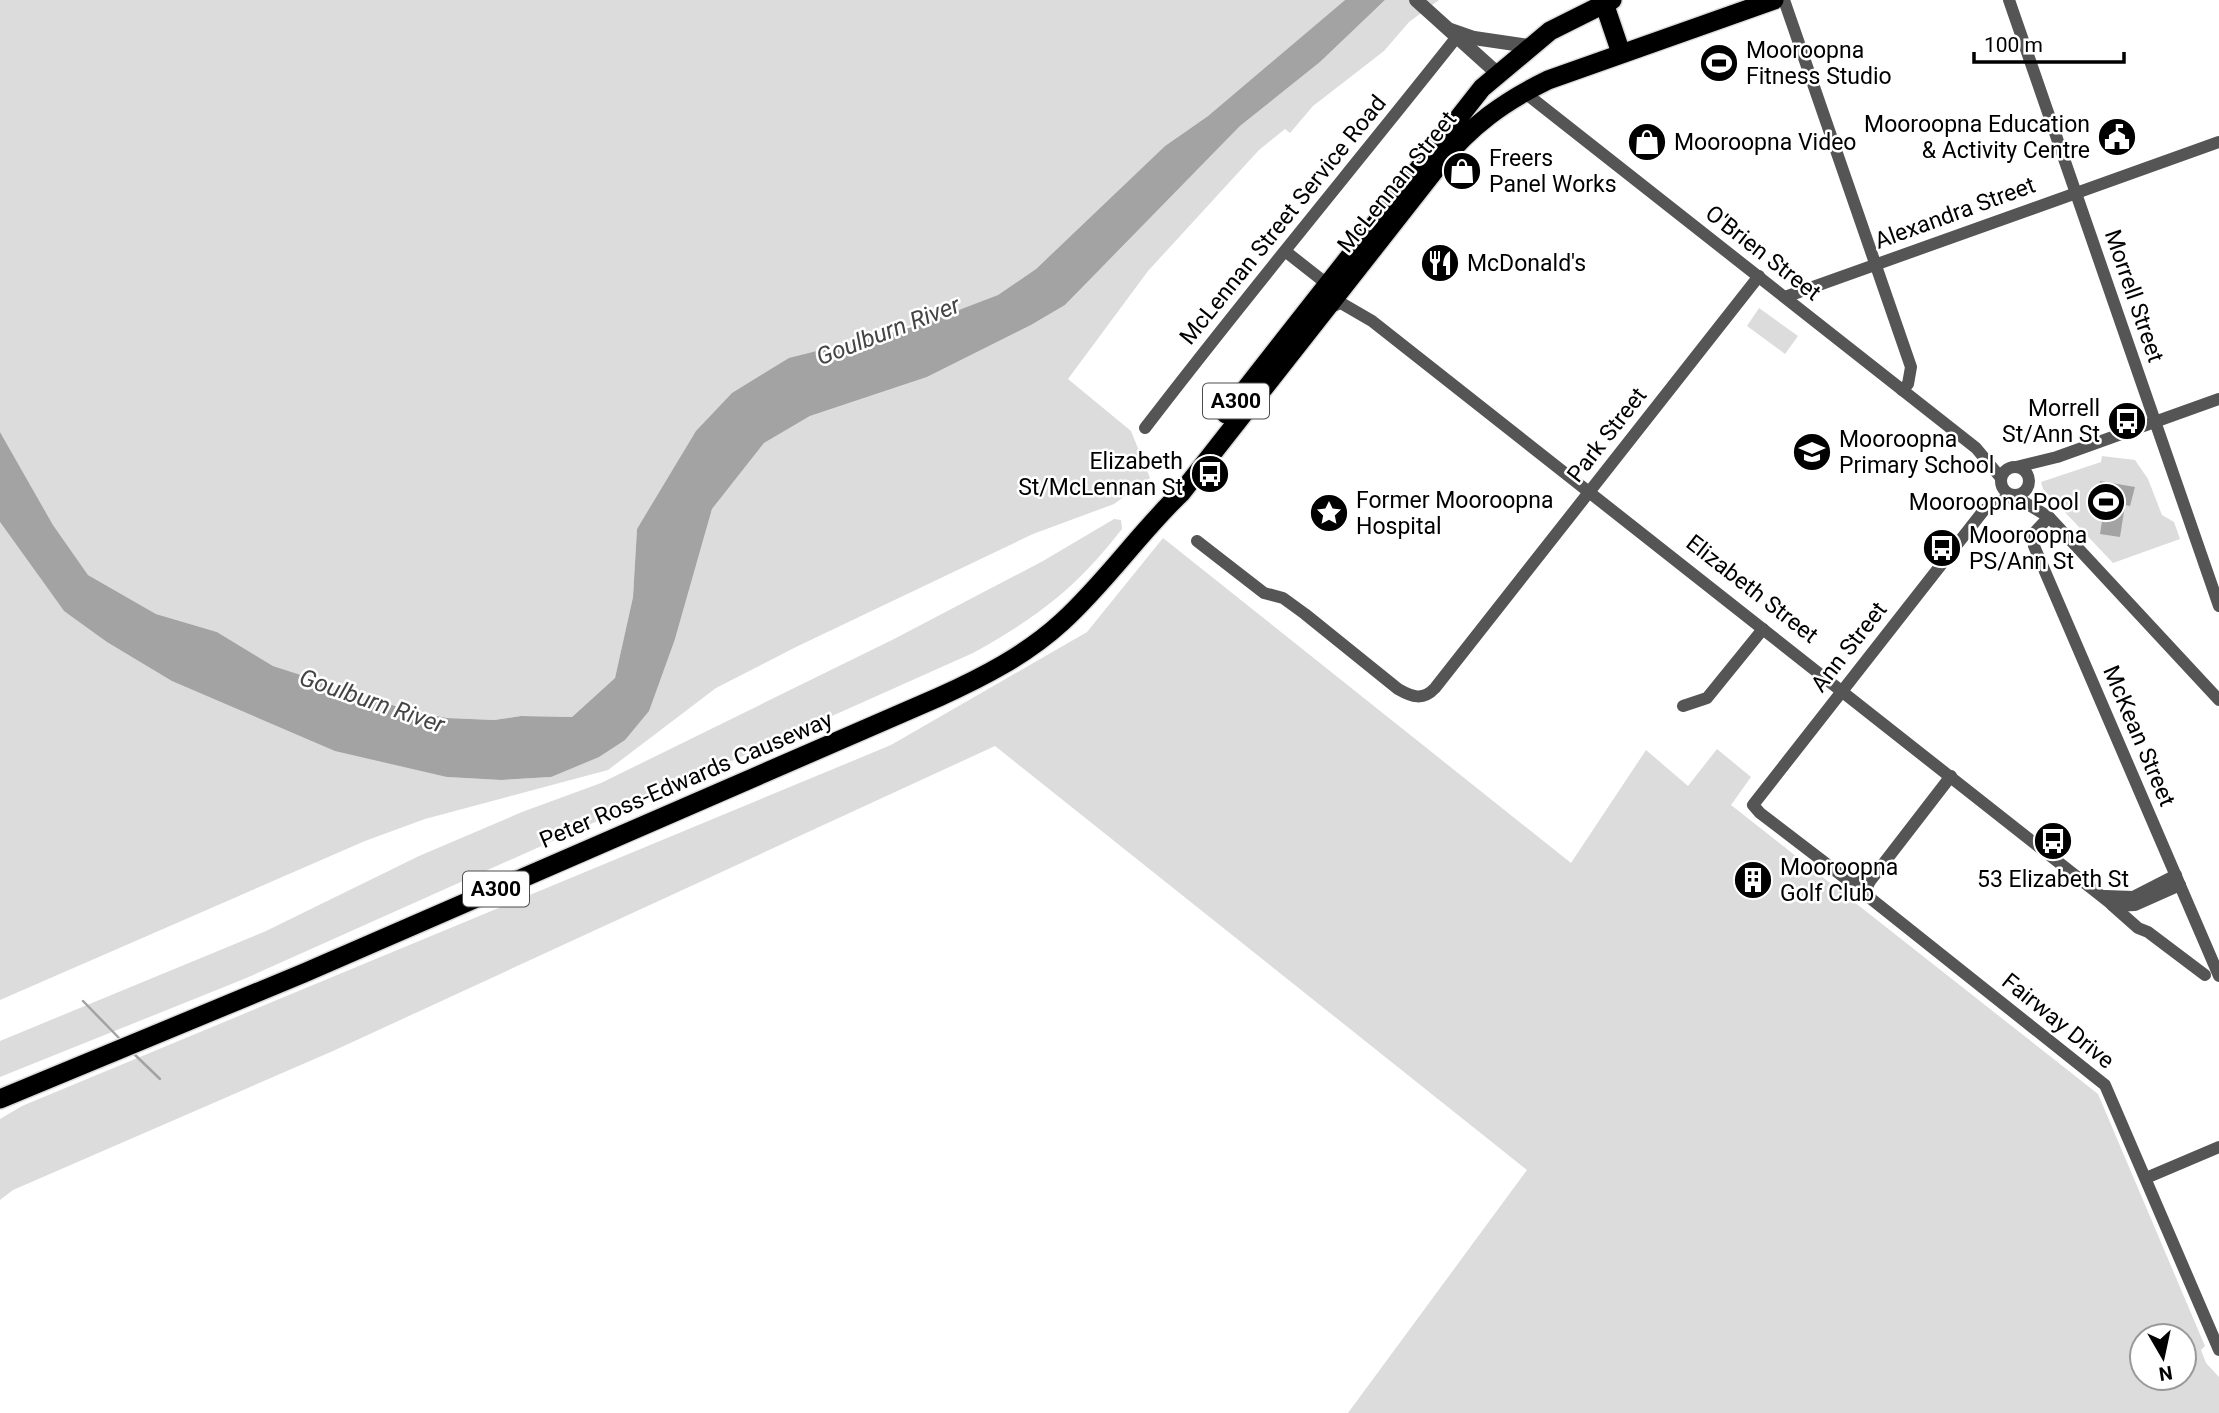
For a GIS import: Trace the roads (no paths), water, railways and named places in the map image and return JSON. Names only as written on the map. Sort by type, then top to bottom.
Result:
[{"type":"highway","name":"McLennan Street","points":[[1152,522],[1171,486],[1334,287],[1465,133],[1488,114],[1524,92],[1622,53],[1774,0]]},
{"type":"highway","name":"McLennan Street","points":[[1127,553],[1152,522],[1182,492],[1326,309],[1334,287],[1497,73],[1530,46],[1576,15],[1607,1]]},
{"type":"highway","points":[[1607,1],[1622,53]]},
{"type":"highway","points":[[1497,73],[1524,92]]},
{"type":"highway","name":"Peter Ross-Edwards Causeway","points":[[0,1098],[193,1020],[939,697],[1018,656],[1060,624],[1127,553]]},
{"type":"street","points":[[1784,0],[1912,367],[1908,384],[1902,390]]},
{"type":"street","name":"Morrell Street","points":[[2009,0],[2219,606]]},
{"type":"street","points":[[1422,4],[1497,73]]},
{"type":"street","points":[[1444,26],[1474,38],[1530,46]]},
{"type":"street","name":"McLennan Street Service Road","points":[[1145,428],[1456,38]]},
{"type":"street","name":"O'Brien Street","points":[[1524,92],[1976,448],[2015,467]]},
{"type":"street","name":"Alexandra Street","points":[[1785,297],[2219,142]]},
{"type":"street","name":"Elizabeth Street","points":[[1285,251],[1363,308],[1372,321]]},
{"type":"street","name":"Park Street","points":[[1197,541],[1264,593],[1283,598],[1305,614],[1401,691],[1416,697],[1432,691],[1759,276]]},
{"type":"street","name":"Elizabeth Street","points":[[1326,309],[1341,303],[1372,321],[2117,907],[2125,908],[2178,880]]},
{"type":"street","points":[[2049,517],[2002,488],[2001,479],[2005,471],[2057,457],[2219,399]]},
{"type":"street","name":"O'Brien Street","points":[[1976,448],[2001,479]]},
{"type":"street","points":[[2013,495],[2025,491],[2029,481],[2057,457]]},
{"type":"street","points":[[2015,467],[2026,472],[2049,517],[2219,700]]},
{"type":"street","name":"Ann Street","points":[[1979,516],[2001,479]]},
{"type":"street","name":"Ann Street","points":[[1871,880],[1844,878],[1760,813],[1753,804],[1979,516],[1991,504],[2013,495]]},
{"type":"street","name":"McKean Street","points":[[2049,517],[2033,534],[2034,546],[2219,976]]},
{"type":"street","points":[[1684,706],[1707,698],[1763,629]]},
{"type":"street","points":[[1871,880],[1951,776]]},
{"type":"street","name":"Fairway Drive","points":[[1871,880],[1872,901],[2102,1081],[2219,1350]]},
{"type":"street","name":"Elizabeth Street","points":[[2102,894],[2138,928],[2148,932],[2205,975]]},
{"type":"street","points":[[2146,1178],[2219,1147]]},
{"type":"water","name":"Goulburn River","points":[[1345,0],[1385,0],[1320,62],[1240,126],[1065,305],[927,377],[810,416],[764,443],[712,509],[675,639],[649,711],[625,740],[599,757],[551,777],[501,780],[447,777],[335,751],[172,681],[107,642],[64,611],[0,522],[0,432],[53,525],[88,575],[156,614],[217,632],[273,666],[408,710],[447,718],[494,720],[521,716],[572,717],[615,678],[633,597],[637,529],[696,431],[732,393],[789,358],[920,325],[998,295],[1036,269],[1165,146],[1208,116]]},
{"type":"water","points":[[2100,481],[2135,487],[2130,506],[2125,505],[2120,537],[2100,534],[2105,502],[2100,501]]},
{"type":"waterway","points":[[83,1001],[120,1039]]},
{"type":"waterway","points":[[132,1052],[160,1079]]},
{"type":"place","name":"Mooroopna Fitness Studio","points":[[1719,63]]},
{"type":"place","name":"Mooroopna Education & Activity Centre","points":[[2117,137]]},
{"type":"place","name":"Mooroopna Video","points":[[1647,142]]},
{"type":"place","name":"Freers Panel Works","points":[[1462,171]]},
{"type":"place","name":"McDonald's","points":[[1440,263]]},
{"type":"place","name":"Morrell St/Ann St","points":[[2127,421]]},
{"type":"place","name":"Mooroopna Primary School","points":[[1812,452]]},
{"type":"place","name":"Elizabeth St/McLennan St","points":[[1210,474]]},
{"type":"place","name":"Mooroopna Pool","points":[[2106,502]]},
{"type":"place","name":"Former Mooroopna Hospital","points":[[1329,513]]},
{"type":"place","name":"Mooroopna PS/Ann St","points":[[1942,548]]},
{"type":"place","name":"53 Elizabeth St","points":[[2053,841]]},
{"type":"place","name":"Mooroopna Golf Club","points":[[1753,880]]}]
